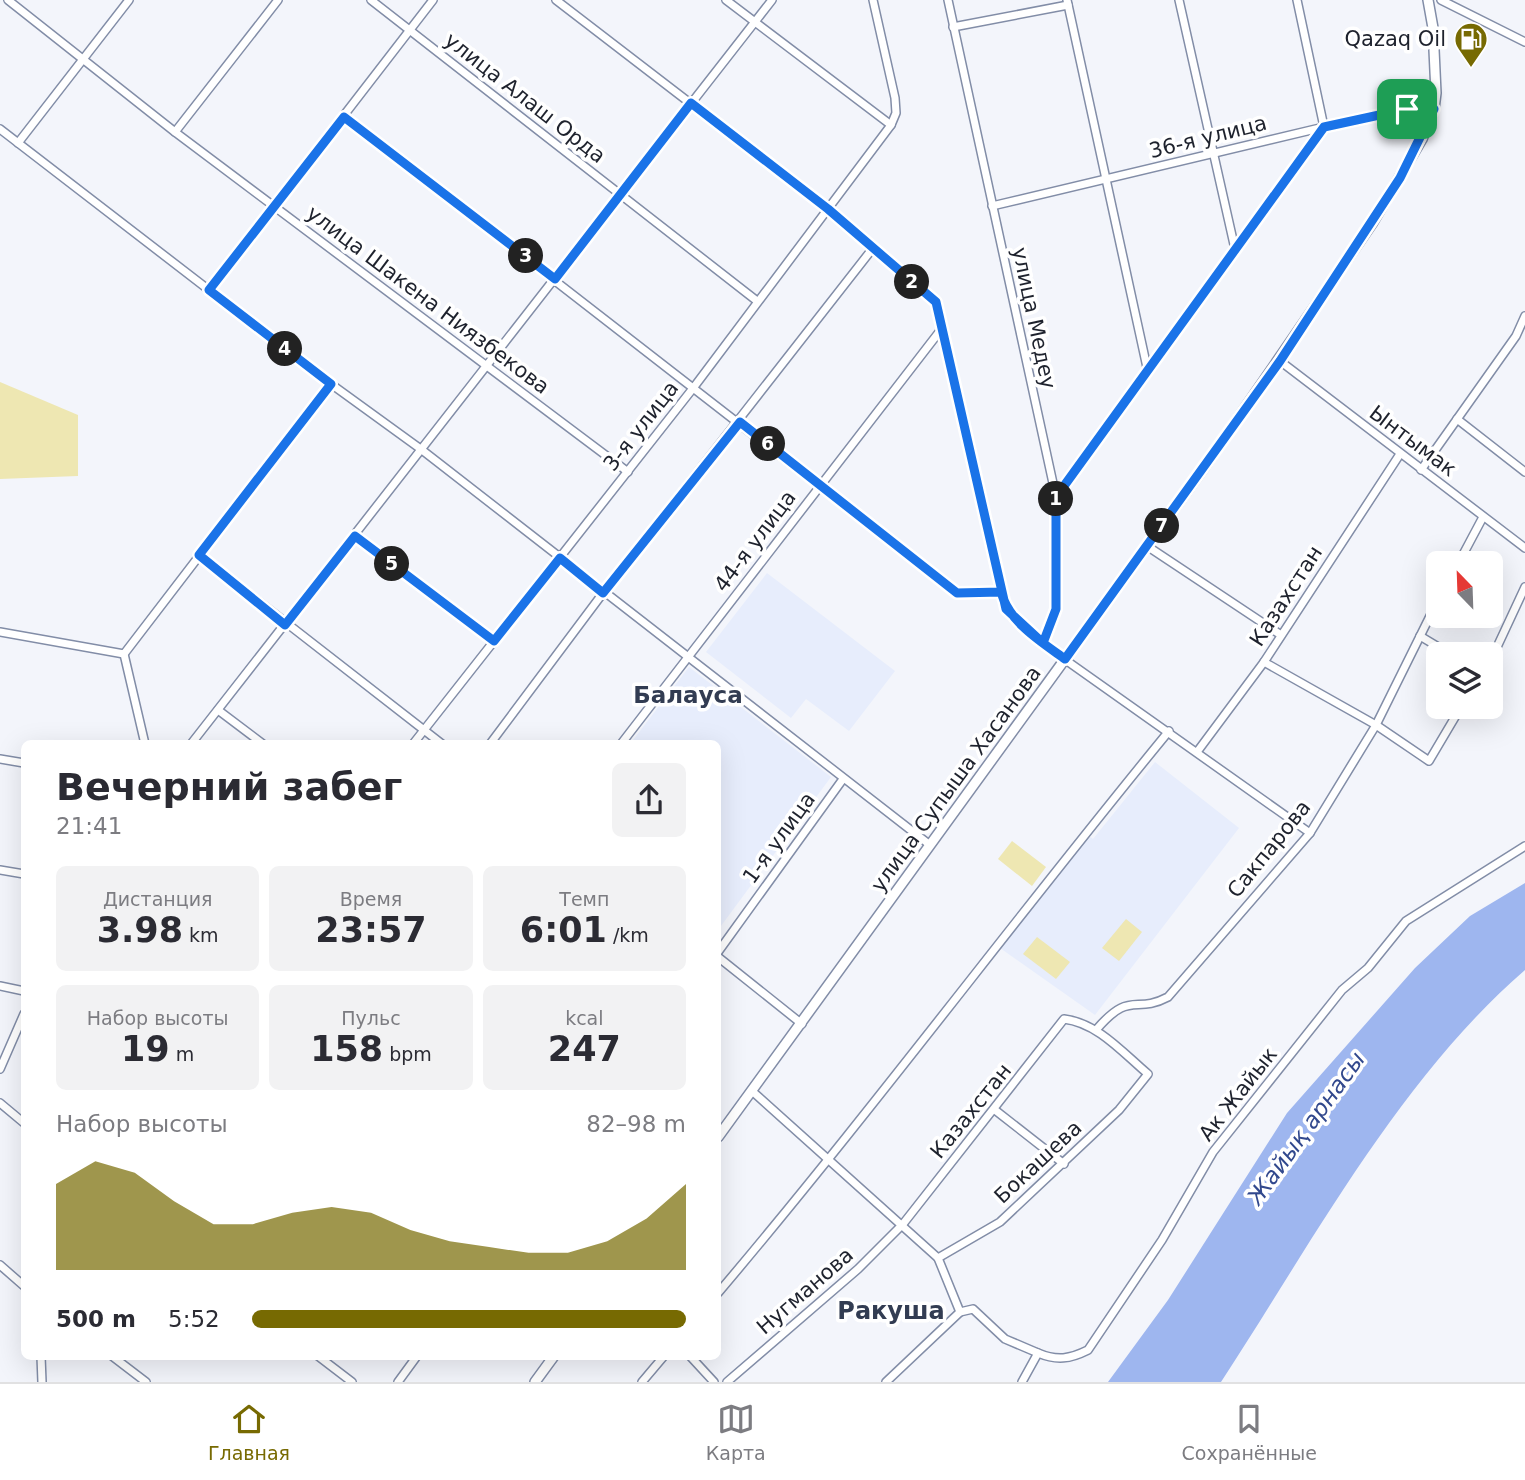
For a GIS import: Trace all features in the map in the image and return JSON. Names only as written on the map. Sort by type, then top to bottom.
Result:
[{"type":"street","name":"улица Шакена Ниязбекова","points":[[8,0],[175,132],[628,472]]},
{"type":"street","points":[[18,143],[129,0]]},
{"type":"street","points":[[175,132],[278,0]]},
{"type":"street","name":"улица Алаш Орда","points":[[370,0],[757,301]]},
{"type":"street","points":[[209,290],[433,0]]},
{"type":"street","points":[[555,0],[828,209],[936,302],[1006,609],[1043,643],[1310,833]]},
{"type":"street","points":[[726,0],[891,125],[896,113],[895,98],[873,0]]},
{"type":"street","points":[[194,740],[772,0]]},
{"type":"street","name":"улица Медеу","points":[[947,0],[1056,497],[1056,609],[1043,643]]},
{"type":"street","points":[[1179,0],[1235,250]]},
{"type":"street","points":[[1056,497],[1324,127],[1297,0]]},
{"type":"street","name":"улица Супыша Хасанова","points":[[721,1133],[1280,361],[1400,178],[1434,109],[1436,65],[1428,0]]},
{"type":"street","points":[[1441,0],[1525,42]]},
{"type":"street","points":[[953,27],[1068,3],[1148,372]]},
{"type":"street","name":"36-я улица","points":[[992,206],[1324,127],[1407,109],[1434,109]]},
{"type":"street","points":[[344,117],[957,593],[1001,592]]},
{"type":"street","name":"3-я улица","points":[[416,740],[694,387],[891,125]]},
{"type":"street","points":[[0,129],[331,384],[422,450],[603,593],[690,656],[930,845]]},
{"type":"street","points":[[493,740],[603,593],[740,422],[873,248]]},
{"type":"street","points":[[1421,470],[1516,336],[1525,316]]},
{"type":"street","name":"44-я улица","points":[[624,740],[943,327]]},
{"type":"street","name":"Ынтымак","points":[[1280,361],[1525,548]]},
{"type":"street","points":[[124,654],[331,384]]},
{"type":"street","points":[[1457,419],[1525,472]]},
{"type":"street","name":"Казахстан","points":[[1197,752],[1264,662],[1400,454]]},
{"type":"street","points":[[1465,551],[1483,517]]},
{"type":"street","points":[[355,536],[494,641]]},
{"type":"street","points":[[1147,546],[1281,635]]},
{"type":"street","points":[[199,555],[285,625],[437,740]]},
{"type":"street","points":[[1499,642],[1525,587]]},
{"type":"street","name":"Сакпарова","points":[[1096,1030],[1112,1011],[1125,1004],[1159,1002],[1168,997],[1310,833],[1376,724],[1426,624]]},
{"type":"street","points":[[0,632],[124,654]]},
{"type":"street","points":[[1420,636],[1430,642]]},
{"type":"street","points":[[124,654],[144,740]]},
{"type":"street","points":[[1264,662],[1376,724],[1429,761],[1454,719]]},
{"type":"street","points":[[218,710],[258,740]]},
{"type":"street","points":[[721,1289],[830,1161],[1057,867],[1169,731]]},
{"type":"street","points":[[0,759],[21,762]]},
{"type":"street","name":"1-я улица","points":[[721,948],[843,779]]},
{"type":"street","name":"Ак Жайык","points":[[960,1312],[973,1309],[1005,1339],[1052,1359],[1071,1358],[1088,1350],[1162,1240],[1213,1152],[1342,990],[1368,968],[1406,921],[1525,846]]},
{"type":"street","points":[[0,870],[21,874]]},
{"type":"street","points":[[721,959],[802,1024]]},
{"type":"street","points":[[0,986],[21,990]]},
{"type":"street","name":"Казахстан","points":[[903,1224],[995,1110],[1064,1018],[1077,1020],[1096,1030]]},
{"type":"street","points":[[0,1069],[21,1021]]},
{"type":"street","name":"Бокашева","points":[[939,1258],[1000,1222],[1119,1110],[1148,1074],[1096,1030]]},
{"type":"street","points":[[752,1091],[939,1258],[957,1298],[960,1312],[886,1382]]},
{"type":"street","points":[[0,1103],[21,1120]]},
{"type":"street","points":[[995,1110],[1064,1164]]},
{"type":"street","name":"Нугманова","points":[[727,1382],[858,1269],[903,1224]]},
{"type":"street","points":[[0,1265],[21,1283]]},
{"type":"street","points":[[1022,1382],[1038,1353]]},
{"type":"street","points":[[41,1360],[42,1382]]},
{"type":"street","points":[[117,1360],[146,1382]]},
{"type":"street","points":[[323,1360],[352,1382]]},
{"type":"street","points":[[398,1382],[414,1360]]},
{"type":"street","points":[[535,1382],[551,1360]]},
{"type":"street","points":[[642,1382],[661,1360]]},
{"type":"street","points":[[694,1360],[714,1382]]},
{"type":"shaded area","points":[[0,382],[78,415],[78,476],[0,479]]},
{"type":"shaded area","points":[[767,573],[895,671],[849,731],[806,699],[791,718],[706,652]]},
{"type":"shaded area","points":[[689,667],[831,777],[721,926],[721,740],[633,740]]},
{"type":"shaded area","points":[[1155,762],[1239,828],[1095,1015],[1000,948],[1089,836],[1093,839]]},
{"type":"shaded area","points":[[1012,841],[1046,867],[1032,886],[998,859]]},
{"type":"shaded area","points":[[1126,919],[1142,932],[1119,961],[1102,948]]},
{"type":"shaded area","points":[[1037,937],[1070,962],[1056,979],[1023,954]]},
{"type":"water","name":"Жайық арнасы","points":[[1525,883],[1525,970],[1479,1013],[1397,1112],[1324,1219],[1221,1382],[1108,1382],[1168,1300],[1287,1113],[1415,968],[1470,916]]},
{"type":"place","name":"Qazaq Oil","points":[[1471,69]]},
{"type":"district","name":"Балауса","points":[[688,695]]},
{"type":"district","name":"Ракуша","points":[[891,1311]]},
{"type":"route","points":[[1407,109],[1324,127],[1056,497],[1056,609],[1043,643],[1006,609],[936,302],[828,209],[691,103],[555,279],[344,117],[209,290],[331,384],[199,555],[285,625],[355,536],[494,641],[560,558],[603,593],[740,422],[957,593],[1001,592],[1006,609],[1015,618],[1043,643],[1065,659],[1280,361],[1373,222],[1422,139],[1434,109],[1407,109]]}]
